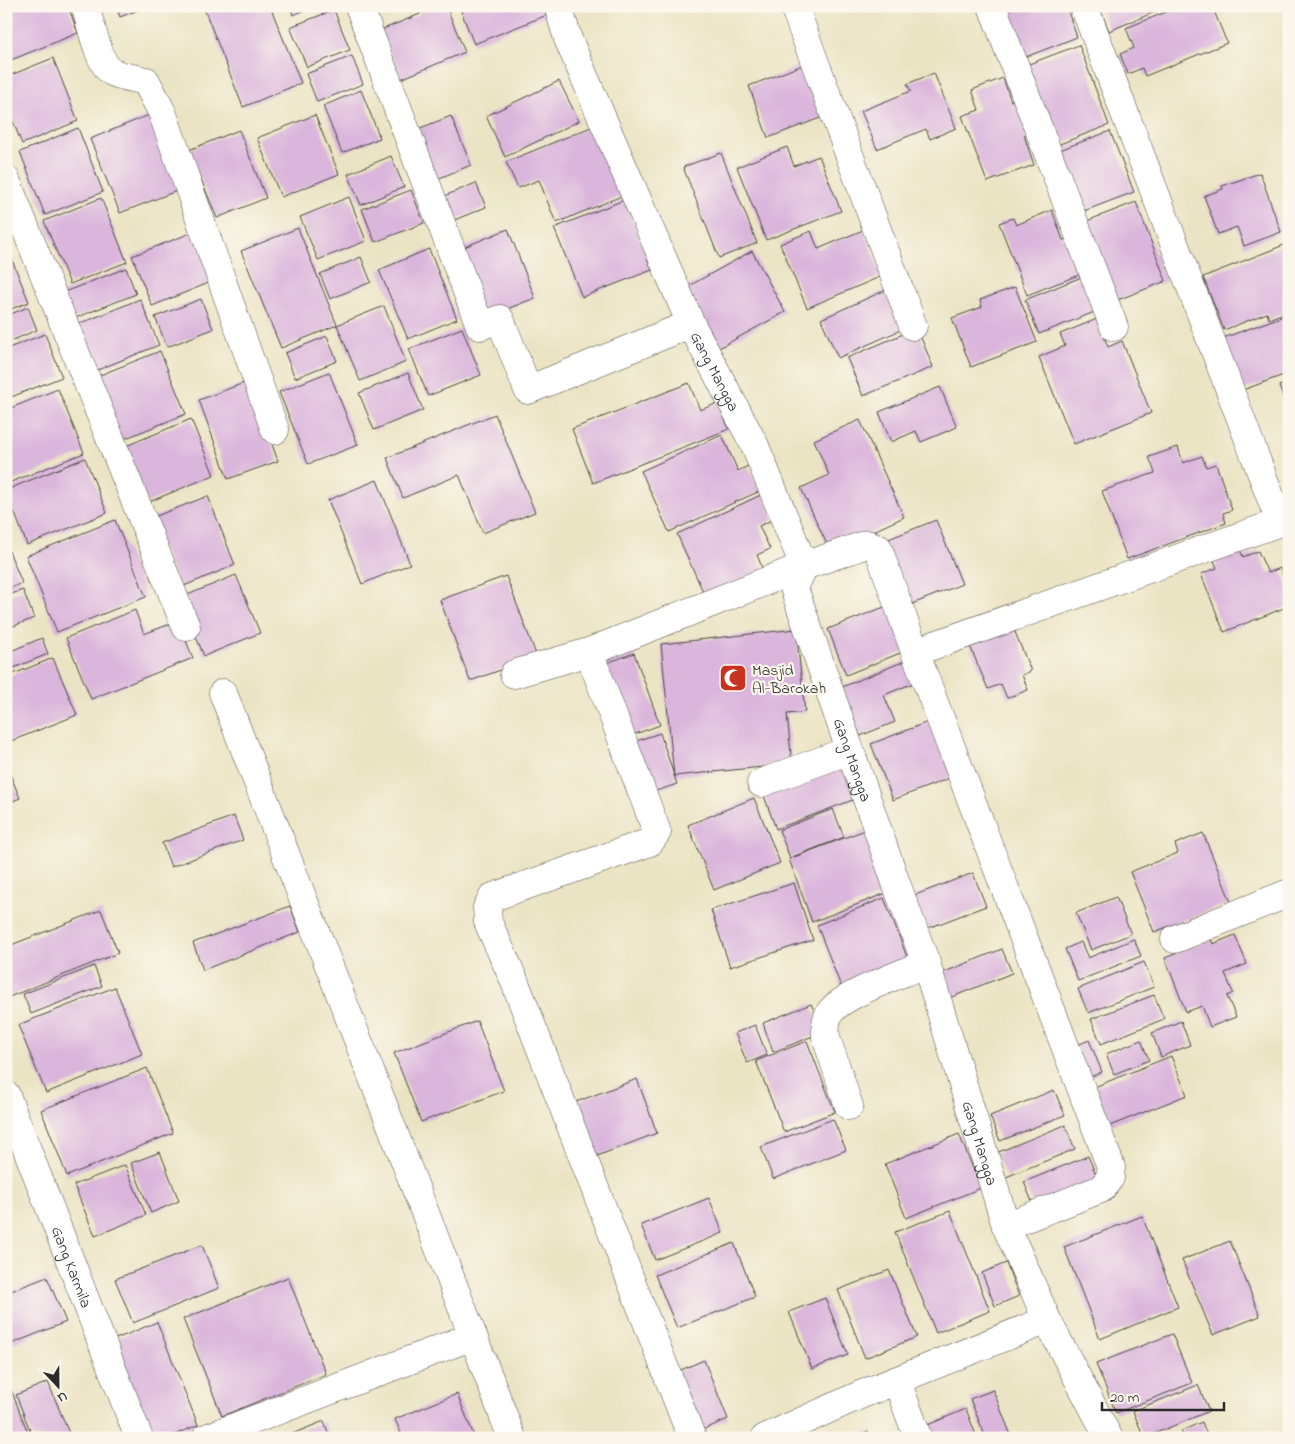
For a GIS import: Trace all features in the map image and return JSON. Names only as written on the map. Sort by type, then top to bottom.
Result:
[{"type":"street","points":[[85,6],[107,68],[112,72],[146,81],[162,112],[276,430]]},
{"type":"street","points":[[359,6],[480,326],[500,319],[528,390],[691,324]]},
{"type":"street","name":"Gang Mangga","points":[[558,6],[568,39],[691,324],[754,446],[804,566],[794,588],[926,963],[1006,1226],[1047,1320],[1109,1438]]},
{"type":"street","points":[[794,6],[913,326]]},
{"type":"street","points":[[992,6],[1114,327]]},
{"type":"street","points":[[915,652],[1284,521],[1084,6]]},
{"type":"street","points":[[6,180],[186,627]]},
{"type":"street","points":[[514,674],[589,652],[804,566],[867,544],[878,548],[915,652],[1111,1167],[1110,1178],[1101,1189],[1006,1226]]},
{"type":"street","points":[[589,652],[657,832],[650,842],[494,897],[488,908],[488,922],[514,980],[692,1438]]},
{"type":"street","points":[[223,694],[512,1438]]},
{"type":"street","points":[[762,783],[850,750]]},
{"type":"street","points":[[1174,939],[1289,893]]},
{"type":"street","points":[[848,1106],[824,1028],[830,1011],[843,1000],[926,963]]},
{"type":"street","name":"Gang Karmila","points":[[6,1095],[139,1438]]},
{"type":"street","points":[[768,1437],[860,1395],[1047,1320]]},
{"type":"street","points":[[206,1438],[473,1336]]},
{"type":"street","points":[[897,1381],[918,1438]]},
{"type":"building","points":[[6,6],[68,6],[78,33],[6,62]]},
{"type":"building","points":[[116,6],[148,6],[120,17]]},
{"type":"building","points":[[203,6],[270,6],[301,83],[243,107]]},
{"type":"building","points":[[290,6],[315,6],[293,15]]},
{"type":"building","points":[[417,6],[446,6],[465,52],[401,79],[381,30],[420,14]]},
{"type":"building","points":[[459,6],[543,6],[547,15],[474,44]]},
{"type":"building","points":[[998,6],[1066,6],[1077,37],[1018,60]]},
{"type":"building","points":[[1099,6],[1169,6],[1109,31]]},
{"type":"building","points":[[1181,6],[1212,6],[1227,43],[1145,76],[1142,68],[1128,74],[1120,54],[1134,48],[1126,28]]},
{"type":"building","points":[[334,10],[350,50],[307,67],[290,27]]},
{"type":"building","points":[[1079,45],[1109,125],[1052,147],[1021,67]]},
{"type":"building","points":[[352,56],[363,84],[317,102],[306,74]]},
{"type":"building","points":[[53,58],[78,121],[22,144],[6,104],[6,77]]},
{"type":"building","points":[[813,61],[833,113],[768,138],[749,86]]},
{"type":"building","points":[[934,73],[956,128],[930,139],[926,129],[877,149],[861,111],[911,91],[907,84]]},
{"type":"building","points":[[1003,78],[1011,101],[1019,98],[1032,132],[1024,135],[1034,165],[987,182],[962,116],[979,110],[972,90]]},
{"type":"building","points":[[559,81],[579,121],[505,157],[486,116]]},
{"type":"building","points":[[361,90],[380,138],[342,153],[323,106]]},
{"type":"building","points":[[154,113],[184,188],[120,213],[90,139]]},
{"type":"building","points":[[315,115],[339,174],[281,197],[257,138]]},
{"type":"building","points":[[451,116],[471,165],[430,182],[410,132]]},
{"type":"building","points":[[596,125],[624,195],[556,223],[539,180],[518,188],[506,162]]},
{"type":"building","points":[[78,128],[103,192],[45,215],[20,152]]},
{"type":"building","points":[[239,130],[266,198],[217,218],[189,150]]},
{"type":"building","points":[[1110,131],[1134,192],[1076,214],[1052,153]]},
{"type":"building","points":[[787,147],[794,166],[819,156],[841,211],[766,240],[737,167]]},
{"type":"building","points":[[721,153],[757,243],[719,258],[683,167]]},
{"type":"building","points":[[391,156],[404,187],[361,205],[348,174]]},
{"type":"building","points":[[1260,173],[1281,232],[1244,246],[1237,227],[1218,234],[1204,196],[1223,189],[1222,186]]},
{"type":"building","points":[[476,183],[486,207],[447,223],[437,199]]},
{"type":"building","points":[[411,190],[424,223],[375,242],[362,209]]},
{"type":"building","points":[[349,197],[366,241],[318,260],[300,217]]},
{"type":"building","points":[[101,198],[127,262],[70,284],[44,221]]},
{"type":"building","points":[[624,200],[652,270],[582,297],[554,228]]},
{"type":"building","points":[[1136,202],[1166,281],[1110,303],[1079,224]]},
{"type":"building","points":[[1052,210],[1063,240],[1070,238],[1084,273],[1027,295],[999,223],[1013,218],[1016,225]]},
{"type":"building","points":[[298,228],[337,325],[281,348],[241,251]]},
{"type":"building","points":[[508,229],[535,298],[484,318],[457,250]]},
{"type":"building","points":[[863,230],[882,276],[807,308],[780,244],[811,231],[818,249]]},
{"type":"building","points":[[196,231],[216,280],[152,306],[132,256]]},
{"type":"building","points":[[1289,243],[1289,311],[1269,319],[1267,313],[1224,330],[1203,277]]},
{"type":"building","points":[[6,245],[29,302],[6,311]]},
{"type":"building","points":[[429,249],[457,319],[408,339],[379,270]]},
{"type":"building","points":[[752,251],[785,312],[719,348],[687,287]]},
{"type":"building","points":[[361,257],[371,282],[330,299],[320,274]]},
{"type":"building","points":[[126,268],[136,294],[70,320],[59,294]]},
{"type":"building","points":[[1084,276],[1097,311],[1039,334],[1025,300]]},
{"type":"building","points":[[1015,287],[1037,342],[971,367],[952,318],[982,307],[980,300]]},
{"type":"building","points":[[888,289],[905,328],[838,358],[821,319]]},
{"type":"building","points":[[140,299],[159,345],[90,373],[72,327]]},
{"type":"building","points":[[201,299],[213,329],[167,347],[155,317]]},
{"type":"building","points":[[384,306],[406,362],[360,381],[337,325]]},
{"type":"building","points":[[28,307],[37,330],[6,343],[6,316]]},
{"type":"building","points":[[1289,314],[1289,373],[1243,390],[1223,338]]},
{"type":"building","points":[[1097,319],[1108,347],[1122,341],[1151,413],[1074,444],[1039,357],[1065,346],[1060,334]]},
{"type":"building","points":[[462,328],[481,375],[428,396],[409,349]]},
{"type":"building","points":[[917,328],[933,367],[863,396],[847,358]]},
{"type":"building","points":[[45,334],[62,377],[6,399],[6,349]]},
{"type":"building","points":[[327,336],[337,361],[295,378],[285,353]]},
{"type":"building","points":[[160,351],[186,414],[116,442],[90,379]]},
{"type":"building","points":[[329,372],[358,445],[308,464],[279,392]]},
{"type":"building","points":[[408,373],[423,410],[374,430],[359,393]]},
{"type":"building","points":[[249,381],[278,461],[228,479],[199,400]]},
{"type":"building","points":[[1289,382],[1289,413],[1279,386]]},
{"type":"building","points":[[689,383],[700,410],[718,403],[729,429],[593,483],[572,429]]},
{"type":"building","points":[[940,387],[957,427],[921,442],[916,431],[891,442],[879,412]]},
{"type":"building","points":[[58,389],[84,453],[6,484],[6,410]]},
{"type":"building","points":[[495,414],[535,512],[483,533],[459,475],[403,498],[387,458]]},
{"type":"building","points":[[191,419],[214,475],[144,504],[121,448]]},
{"type":"building","points":[[860,420],[904,517],[830,551],[801,488],[829,475],[814,440]]},
{"type":"building","points":[[722,435],[738,471],[748,466],[760,491],[669,532],[641,471]]},
{"type":"building","points":[[1178,447],[1183,463],[1202,456],[1206,467],[1216,464],[1232,510],[1223,513],[1226,523],[1127,559],[1102,491],[1155,473],[1149,457]]},
{"type":"building","points":[[85,458],[107,513],[27,545],[6,490]]},
{"type":"building","points":[[377,480],[410,564],[362,584],[328,500]]},
{"type":"building","points":[[763,494],[774,519],[759,526],[770,549],[757,555],[763,570],[705,596],[677,534]]},
{"type":"building","points":[[208,496],[235,565],[179,588],[151,518]]},
{"type":"building","points":[[115,520],[146,597],[57,632],[26,556]]},
{"type":"building","points":[[936,520],[962,584],[907,606],[881,542]]},
{"type":"building","points":[[1237,542],[1243,557],[1258,551],[1268,573],[1280,568],[1289,591],[1289,606],[1224,632],[1201,574],[1217,568],[1211,553]]},
{"type":"building","points":[[9,551],[22,583],[6,590],[6,553]]},
{"type":"building","points":[[236,575],[260,633],[204,656],[180,598]]},
{"type":"building","points":[[506,576],[537,657],[470,681],[440,600]]},
{"type":"building","points":[[23,590],[34,618],[6,629],[6,596]]},
{"type":"building","points":[[892,604],[910,649],[846,675],[828,629]]},
{"type":"building","points":[[135,610],[144,634],[178,621],[193,658],[91,699],[66,638]]},
{"type":"building","points":[[1010,620],[1031,671],[1022,675],[1028,690],[1007,698],[1001,684],[988,689],[967,639]]},
{"type":"building","name":"Masjid Al-Barokah","points":[[796,629],[805,712],[787,714],[792,764],[674,776],[661,644]]},
{"type":"building","points":[[42,638],[48,654],[6,671],[6,653]]},
{"type":"building","points":[[634,653],[660,725],[630,736],[604,664]]},
{"type":"building","points":[[53,658],[77,715],[6,743],[6,677]]},
{"type":"building","points":[[912,658],[921,680],[884,695],[895,722],[860,736],[842,687]]},
{"type":"building","points":[[933,720],[955,776],[893,800],[871,744]]},
{"type":"building","points":[[660,733],[677,784],[650,793],[633,742]]},
{"type":"building","points":[[6,765],[20,798],[6,804]]},
{"type":"building","points":[[846,765],[858,798],[776,829],[764,796]]},
{"type":"building","points":[[754,798],[780,863],[714,890],[688,825]]},
{"type":"building","points":[[833,809],[844,837],[790,858],[779,830]]},
{"type":"building","points":[[1289,815],[1289,831],[1283,817]]},
{"type":"building","points":[[234,816],[243,840],[171,867],[162,843]]},
{"type":"building","points":[[865,830],[889,892],[812,922],[789,859]]},
{"type":"building","points":[[1203,833],[1231,902],[1154,932],[1130,872],[1178,853],[1175,844]]},
{"type":"building","points":[[973,873],[986,906],[918,932],[905,899]]},
{"type":"building","points":[[794,883],[813,940],[730,967],[711,910]]},
{"type":"building","points":[[1116,897],[1131,934],[1091,950],[1076,913]]},
{"type":"building","points":[[884,898],[909,962],[842,989],[817,925]]},
{"type":"building","points":[[290,906],[300,932],[203,970],[193,943]]},
{"type":"building","points":[[101,910],[118,953],[9,997],[6,990],[6,947]]},
{"type":"building","points":[[1235,935],[1247,964],[1225,973],[1233,993],[1227,996],[1236,1017],[1210,1027],[1202,1006],[1186,1012],[1165,958],[1211,939],[1213,944]]},
{"type":"building","points":[[1134,939],[1141,956],[1078,981],[1065,949],[1081,942],[1088,958]]},
{"type":"building","points":[[1002,949],[1012,973],[942,1001],[932,977]]},
{"type":"building","points":[[1144,962],[1154,987],[1088,1013],[1078,989]]},
{"type":"building","points":[[94,966],[102,986],[31,1014],[23,994]]},
{"type":"building","points":[[115,987],[142,1054],[46,1093],[18,1025]]},
{"type":"building","points":[[1154,995],[1164,1019],[1101,1044],[1091,1019]]},
{"type":"building","points":[[811,1004],[823,1032],[773,1052],[763,1023]]},
{"type":"building","points":[[477,1021],[504,1091],[421,1122],[394,1053]]},
{"type":"building","points":[[1181,1021],[1190,1045],[1161,1057],[1152,1033]]},
{"type":"building","points":[[755,1025],[767,1055],[747,1063],[735,1033]]},
{"type":"building","points":[[1089,1040],[1102,1072],[1088,1078],[1075,1046]]},
{"type":"building","points":[[1141,1040],[1149,1060],[1114,1074],[1106,1054]]},
{"type":"building","points":[[807,1041],[835,1112],[784,1132],[756,1061]]},
{"type":"building","points":[[1171,1056],[1187,1095],[1107,1127],[1092,1088]]},
{"type":"building","points":[[147,1068],[173,1133],[67,1176],[41,1110]]},
{"type":"building","points":[[637,1079],[657,1133],[597,1156],[576,1102]]},
{"type":"building","points":[[1054,1090],[1065,1115],[1000,1141],[990,1116]]},
{"type":"building","points":[[833,1119],[846,1150],[773,1179],[761,1147]]},
{"type":"building","points":[[1065,1125],[1075,1149],[1006,1177],[996,1153]]},
{"type":"building","points":[[959,1134],[981,1188],[906,1218],[885,1164]]},
{"type":"building","points":[[160,1152],[179,1201],[151,1213],[131,1163]]},
{"type":"building","points":[[1088,1156],[1100,1184],[1035,1209],[1024,1182]]},
{"type":"building","points":[[125,1165],[146,1215],[95,1236],[74,1185]]},
{"type":"building","points":[[709,1198],[723,1233],[655,1260],[641,1225]]},
{"type":"building","points":[[950,1211],[990,1311],[936,1333],[895,1232]]},
{"type":"building","points":[[1142,1216],[1178,1307],[1100,1339],[1064,1247]]},
{"type":"building","points":[[1230,1241],[1260,1316],[1213,1335],[1182,1260]]},
{"type":"building","points":[[734,1243],[755,1297],[677,1328],[655,1275]]},
{"type":"building","points":[[202,1245],[219,1288],[133,1323],[115,1279]]},
{"type":"building","points":[[1006,1263],[1019,1296],[995,1306],[982,1273]]},
{"type":"building","points":[[889,1270],[917,1337],[865,1358],[838,1290]]},
{"type":"building","points":[[47,1277],[66,1322],[6,1346],[6,1293]]},
{"type":"building","points":[[288,1277],[326,1374],[222,1416],[183,1319]]},
{"type":"building","points":[[825,1298],[848,1355],[812,1369],[789,1312]]},
{"type":"building","points":[[157,1322],[198,1425],[167,1438],[150,1438],[111,1341]]},
{"type":"building","points":[[1172,1334],[1192,1383],[1116,1413],[1096,1364]]},
{"type":"building","points":[[704,1360],[728,1419],[693,1434],[669,1375]]},
{"type":"building","points":[[6,1382],[8,1382],[30,1438],[6,1438]]},
{"type":"building","points":[[48,1382],[71,1438],[33,1438],[16,1395]]},
{"type":"building","points":[[1198,1385],[1209,1411],[1144,1438],[1133,1411]]},
{"type":"building","points":[[993,1390],[1012,1438],[986,1438],[970,1399]]},
{"type":"building","points":[[457,1394],[475,1438],[403,1438],[395,1419]]},
{"type":"building","points":[[966,1409],[977,1438],[929,1438],[925,1426]]},
{"type":"building","points":[[324,1421],[330,1438],[282,1438]]},
{"type":"building","points":[[1202,1422],[1208,1438],[1184,1438],[1181,1431]]},
{"type":"building","points":[[868,1431],[871,1438],[851,1438]]},
{"type":"place","name":"Masjid Al-Barokah","points":[[733,678]]}]
